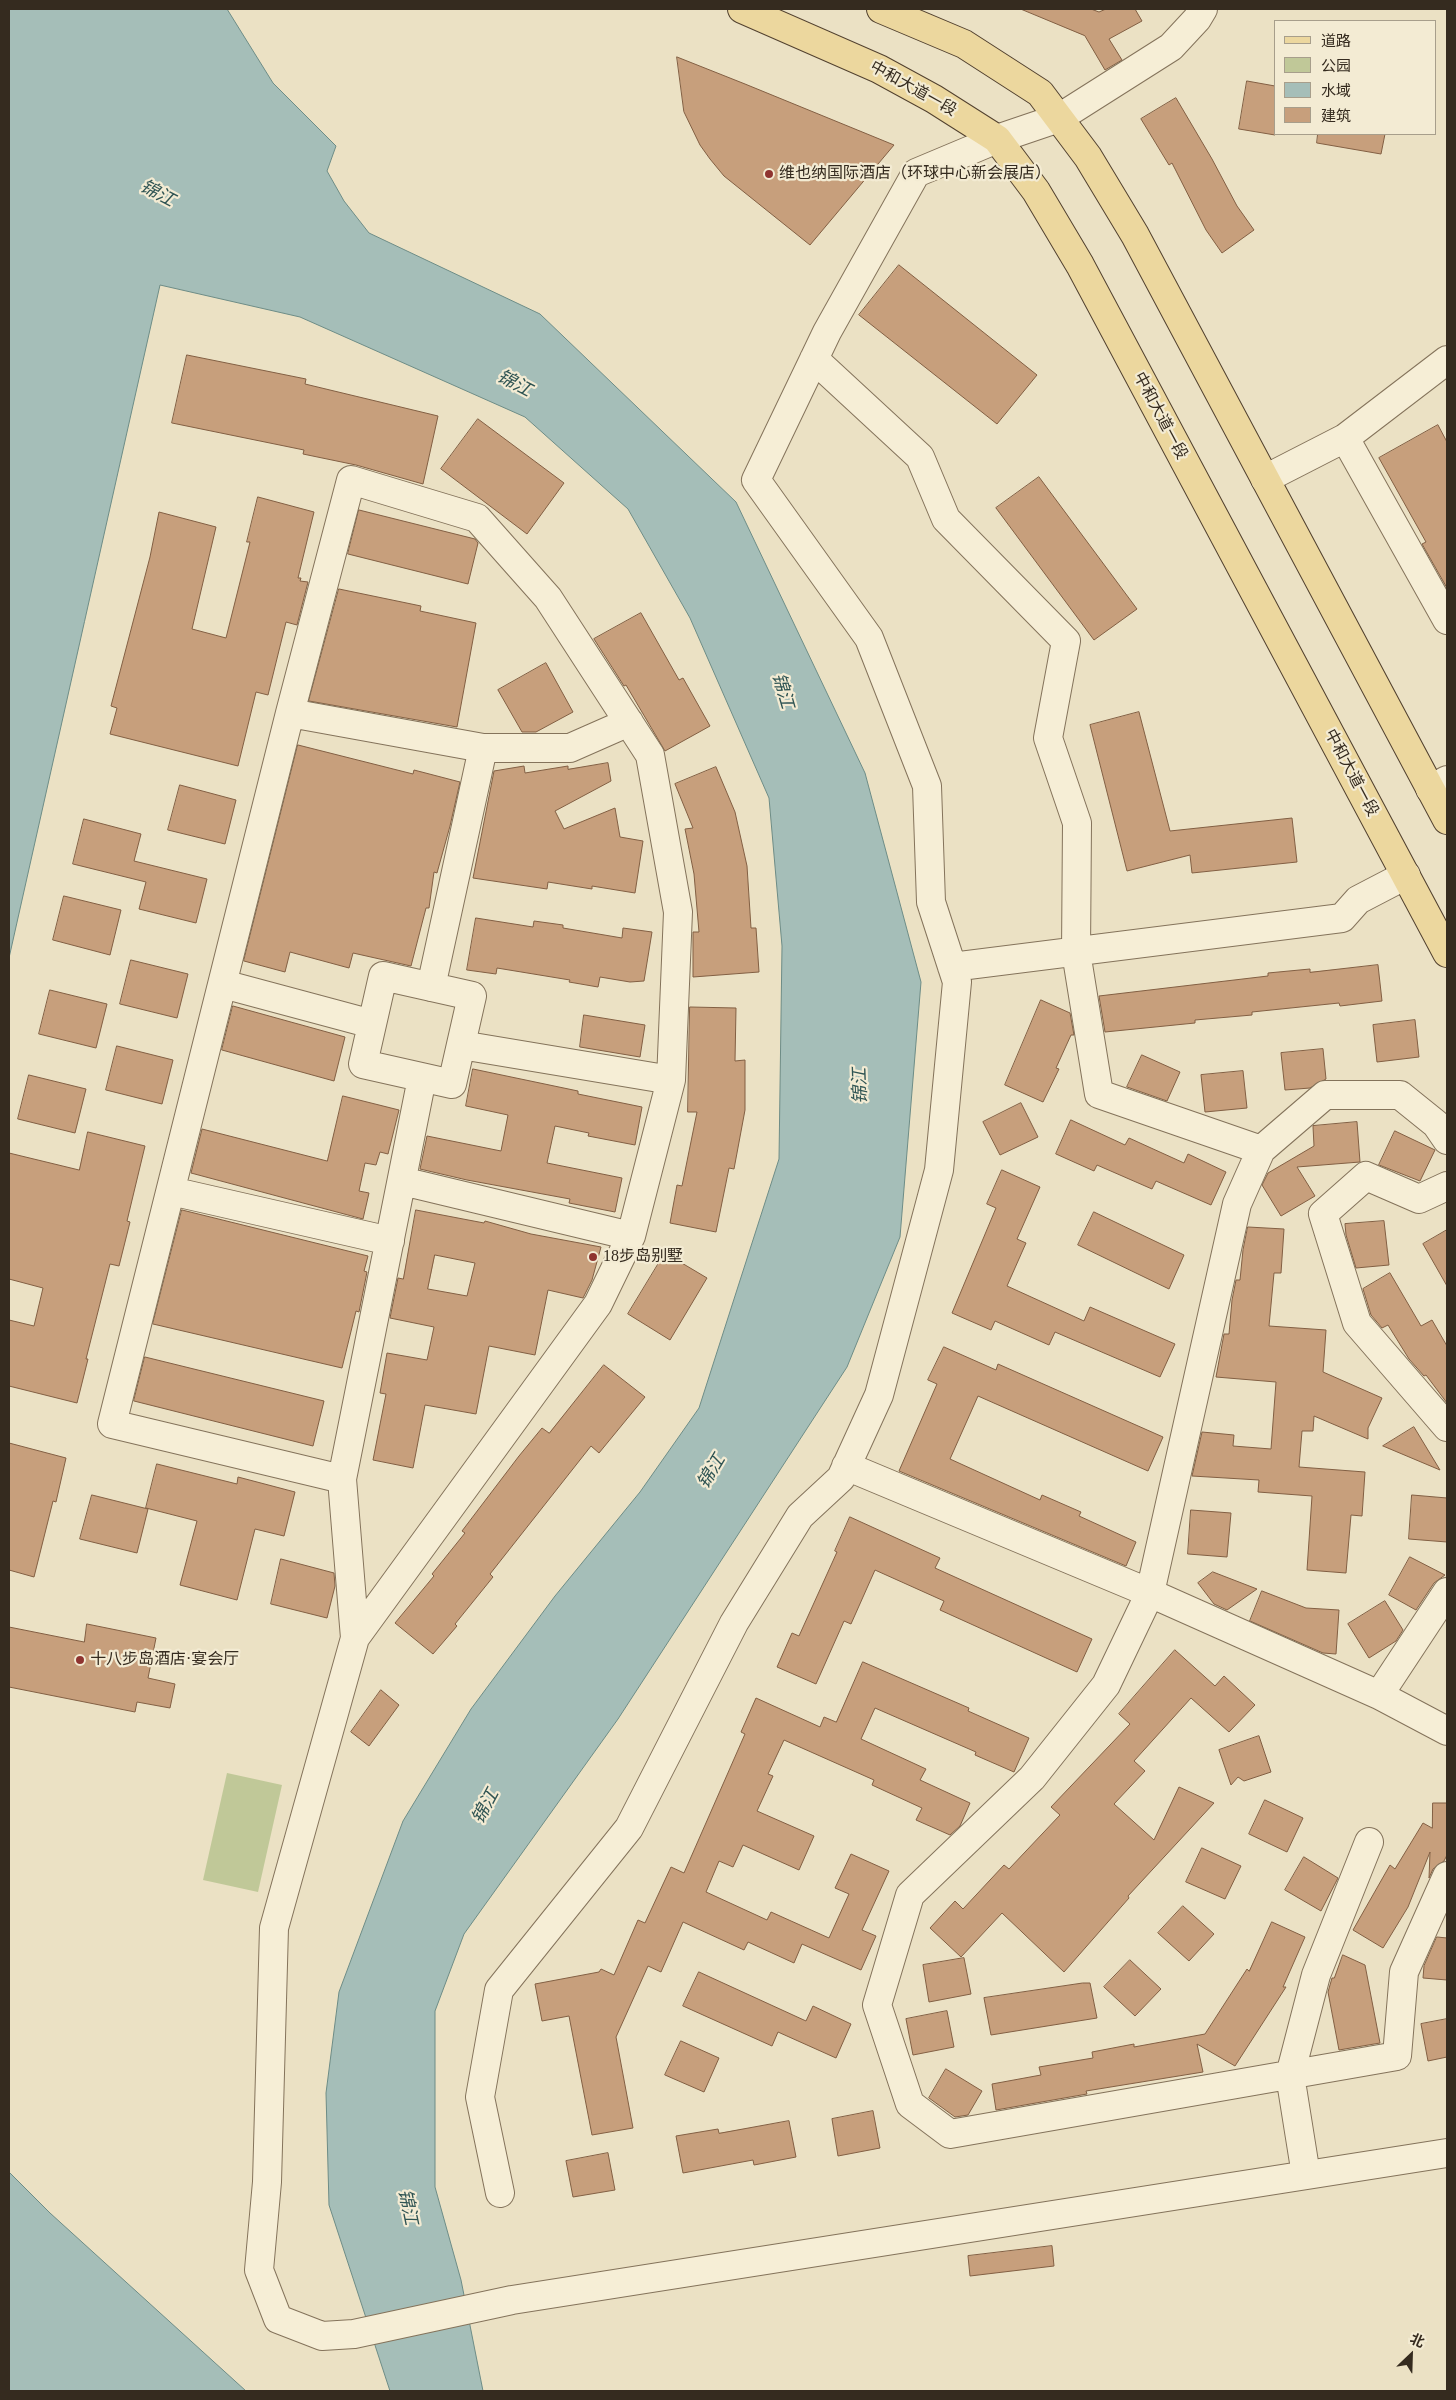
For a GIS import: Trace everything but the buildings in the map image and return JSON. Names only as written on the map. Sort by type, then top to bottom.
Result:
[{"type":"main road","name":"中和大道一段","points":[[742,9],[879,69],[934,99],[997,139],[1036,192],[1080,266],[1447,953]]},
{"type":"main road","points":[[881,9],[964,44],[1040,93],[1088,157],[1135,236],[1265,479],[1439,785],[1447,820]]},
{"type":"street","points":[[500,2193],[480,2097],[499,1990],[629,1828],[734,1623],[800,1516],[841,1478],[879,1395],[939,1170],[958,982],[931,902],[927,786],[869,638],[756,480],[814,359],[916,173],[997,139],[1059,118],[1171,47],[1197,19],[1203,9]]},
{"type":"street","points":[[814,359],[920,457],[946,519],[1066,641],[1048,738],[1077,823],[1076,952],[1099,1094],[1262,1150]]},
{"type":"street","points":[[1265,479],[1345,438],[1447,360]]},
{"type":"street","points":[[1345,438],[1447,620]]},
{"type":"street","points":[[342,1479],[112,1424],[224,984],[290,713],[351,480],[477,518],[548,598],[650,755],[678,912],[671,1080],[631,1236],[598,1304],[355,1638]]},
{"type":"street","points":[[290,713],[483,748],[570,748],[629,722]]},
{"type":"street","points":[[431,987],[483,748]]},
{"type":"street","points":[[952,967],[1342,918],[1358,900],[1406,875]]},
{"type":"street","points":[[383,976],[431,987],[472,996],[452,1084],[363,1064],[383,976]]},
{"type":"street","points":[[224,984],[372,1024]]},
{"type":"street","points":[[461,1045],[671,1080]]},
{"type":"street","points":[[422,1078],[342,1479],[355,1638],[274,1928],[267,2182],[259,2270],[278,2319],[322,2336],[354,2334],[512,2300],[1447,2153]]},
{"type":"street","points":[[1447,1140],[1436,1124],[1400,1095],[1325,1095],[1262,1150],[1237,1204],[1150,1593],[1106,1685],[1032,1778],[910,1895],[877,2005],[910,2104],[950,2134],[1397,2056],[1404,1972],[1447,1876]]},
{"type":"street","points":[[1447,1186],[1419,1199],[1366,1176],[1323,1214],[1357,1323],[1447,1427]]},
{"type":"street","points":[[402,1181],[631,1236]]},
{"type":"street","points":[[171,1191],[390,1241]]},
{"type":"street","points":[[846,1466],[1150,1593],[1379,1695],[1447,1731]]},
{"type":"street","points":[[1379,1695],[1447,1592]]},
{"type":"street","points":[[1306,2175],[1290,2075],[1316,1975],[1369,1842]]},
{"type":"green space","points":[[227,1773],[282,1785],[258,1892],[203,1880]]},
{"type":"water","name":"锦江","points":[[9,9],[227,9],[273,83],[336,146],[327,171],[344,201],[369,233],[540,314],[736,502],[865,773],[921,982],[900,1237],[847,1367],[618,1719],[464,1934],[435,2011],[435,2187],[461,2280],[483,2391],[390,2391],[329,2205],[326,2093],[339,1992],[403,1821],[471,1709],[555,1596],[640,1492],[699,1408],[779,1159],[782,946],[769,798],[690,618],[628,509],[525,417],[300,317],[160,285],[9,958]]},
{"type":"water","points":[[9,2172],[50,2213],[246,2391],[9,2391]]},
{"type":"place","name":"维也纳国际酒店（环球中心新会展店）","points":[[769,174]]},
{"type":"place","name":"18步岛别墅","points":[[593,1257]]},
{"type":"place","name":"十八步岛酒店·宴会厅","points":[[80,1660]]}]
